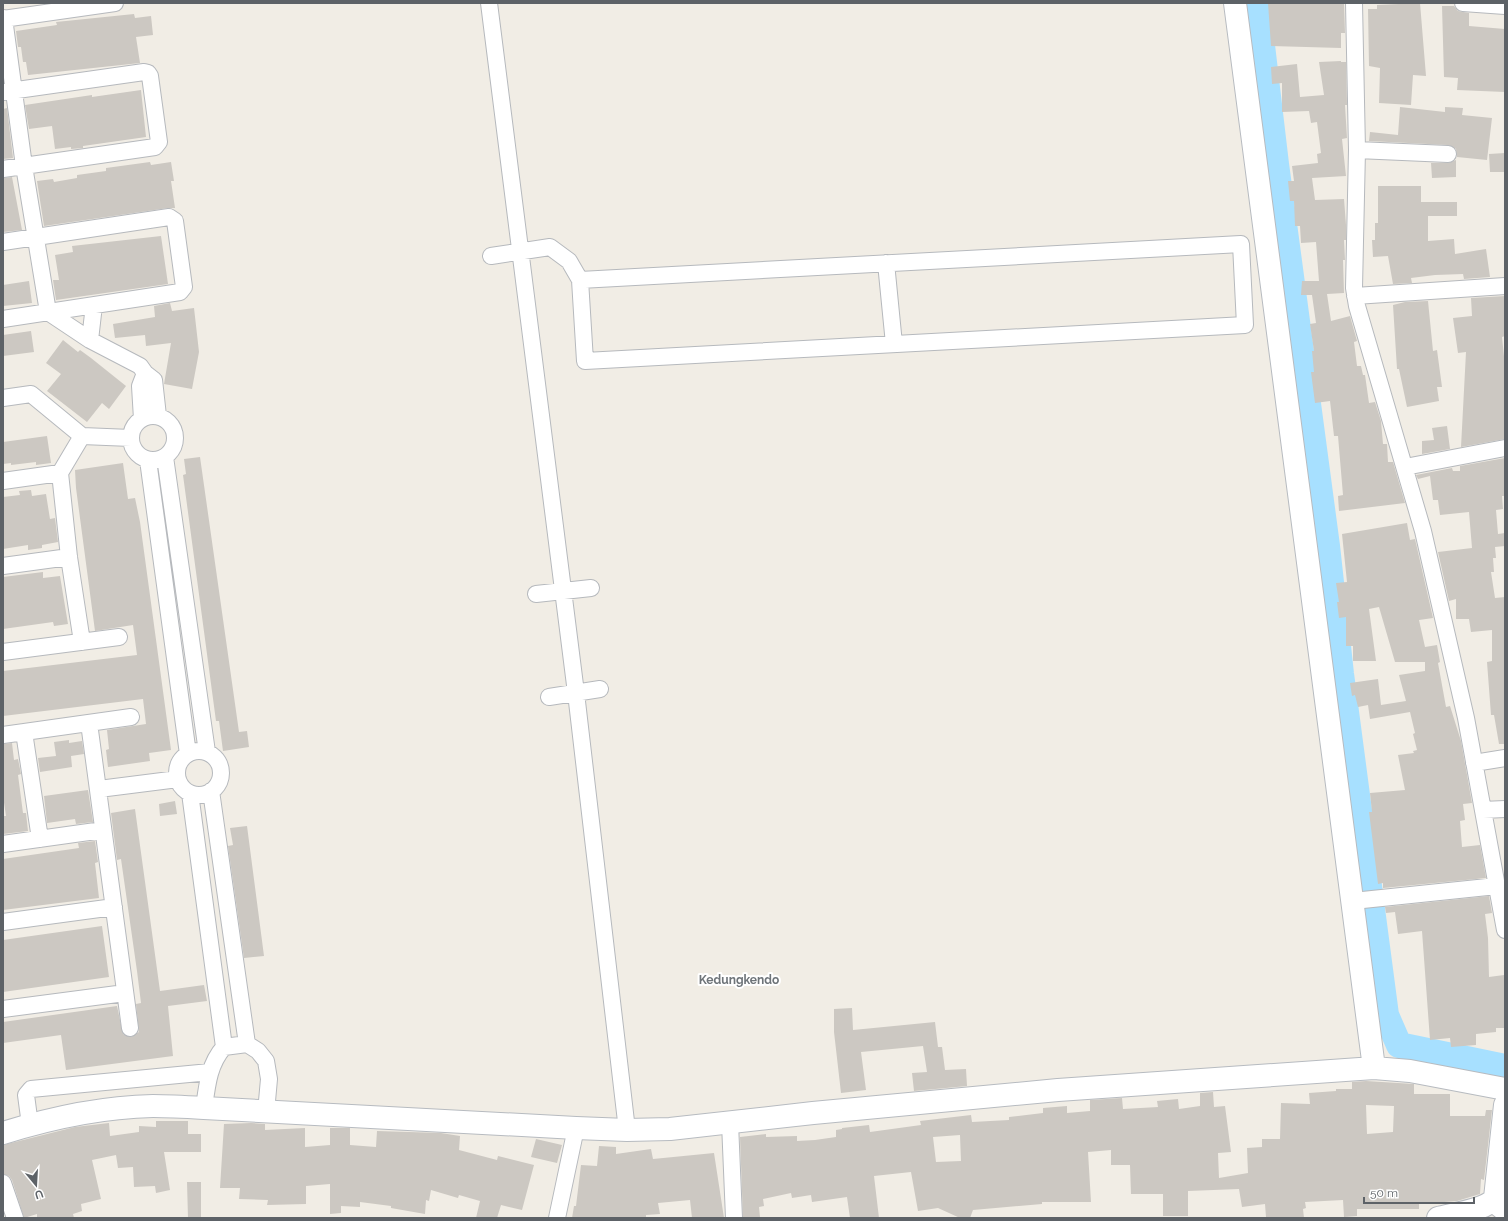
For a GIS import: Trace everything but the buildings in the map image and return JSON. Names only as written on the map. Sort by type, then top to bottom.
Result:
[{"type":"street","points":[[115,3],[4,18],[8,92],[37,237],[48,312],[90,340],[140,366],[145,373],[154,380],[158,416]]},
{"type":"street","points":[[489,3],[519,251],[576,693],[627,1130]]},
{"type":"street","points":[[1235,3],[1355,901],[1374,1068]]},
{"type":"street","points":[[1354,3],[1357,150],[1355,296],[1423,531],[1466,718],[1505,930]]},
{"type":"street","points":[[1463,3],[1505,6]]},
{"type":"street","points":[[3,169],[155,147],[159,142],[150,76],[148,73],[144,72],[8,92]]},
{"type":"street","points":[[1357,150],[1448,154]]},
{"type":"street","points":[[3,242],[169,217],[175,221],[184,287],[180,292],[3,318]]},
{"type":"street","points":[[492,256],[550,247],[569,261],[580,280],[585,361],[1245,325],[1241,244],[580,280]]},
{"type":"street","points":[[886,263],[894,344]]},
{"type":"street","points":[[1355,296],[1505,286]]},
{"type":"street","points":[[90,340],[94,305]]},
{"type":"street","points":[[142,419],[140,386],[145,373]]},
{"type":"street","points":[[3,398],[31,394],[82,436],[131,438]]},
{"type":"street","points":[[150,416],[158,416],[168,421],[174,429],[176,439],[173,449],[165,457],[157,460],[148,460],[139,455],[132,447],[131,438],[133,427],[142,419],[150,416]]},
{"type":"street","points":[[82,436],[60,473],[69,557],[82,642]]},
{"type":"street","points":[[1405,467],[1505,448]]},
{"type":"street","points":[[165,457],[207,752]]},
{"type":"street","points":[[148,460],[188,754]]},
{"type":"street","points":[[3,481],[60,473]]},
{"type":"street","points":[[3,566],[69,557]]},
{"type":"street","points":[[536,594],[590,588]]},
{"type":"street","points":[[3,652],[119,637]]},
{"type":"street","points":[[549,697],[600,689]]},
{"type":"street","points":[[3,735],[131,716]]},
{"type":"street","points":[[89,722],[130,1028]]},
{"type":"street","points":[[24,732],[40,838]]},
{"type":"street","points":[[197,750],[207,752],[216,759],[221,770],[219,782],[211,791],[201,795],[190,793],[182,788],[178,779],[177,769],[181,760],[188,754],[197,750]]},
{"type":"street","points":[[1474,763],[1505,758]]},
{"type":"street","points":[[99,789],[178,779]]},
{"type":"street","points":[[211,791],[247,1044]]},
{"type":"street","points":[[190,793],[224,1047]]},
{"type":"street","points":[[1483,810],[1505,809]]},
{"type":"street","points":[[3,844],[103,830]]},
{"type":"street","points":[[1355,901],[1497,886]]},
{"type":"street","points":[[3,922],[114,907]]},
{"type":"street","points":[[3,1009],[125,993]]},
{"type":"street","points":[[220,1009],[242,1006]]},
{"type":"street","points":[[204,1108],[210,1072],[215,1058],[224,1047],[247,1044],[258,1051],[268,1065],[269,1079],[266,1112]]},
{"type":"street","points":[[3,1133],[30,1124],[88,1112],[152,1106],[576,1128],[627,1130],[670,1129],[813,1113],[1058,1090],[1374,1068],[1410,1071],[1505,1089]]},
{"type":"street","points":[[30,1124],[26,1095],[31,1089],[210,1072]]},
{"type":"street","points":[[1438,1218],[1498,1208],[1496,1192],[1505,1105]]},
{"type":"street","points":[[730,1123],[734,1218]]},
{"type":"street","points":[[557,1218],[576,1128]]},
{"type":"street","points":[[3,1184],[15,1218]]},
{"type":"waterway","points":[[1257,3],[1276,164],[1327,546],[1341,674],[1386,1015],[1399,1045],[1505,1067]]},
{"type":"district","name":"Kedungkendo","points":[[739,980]]}]
